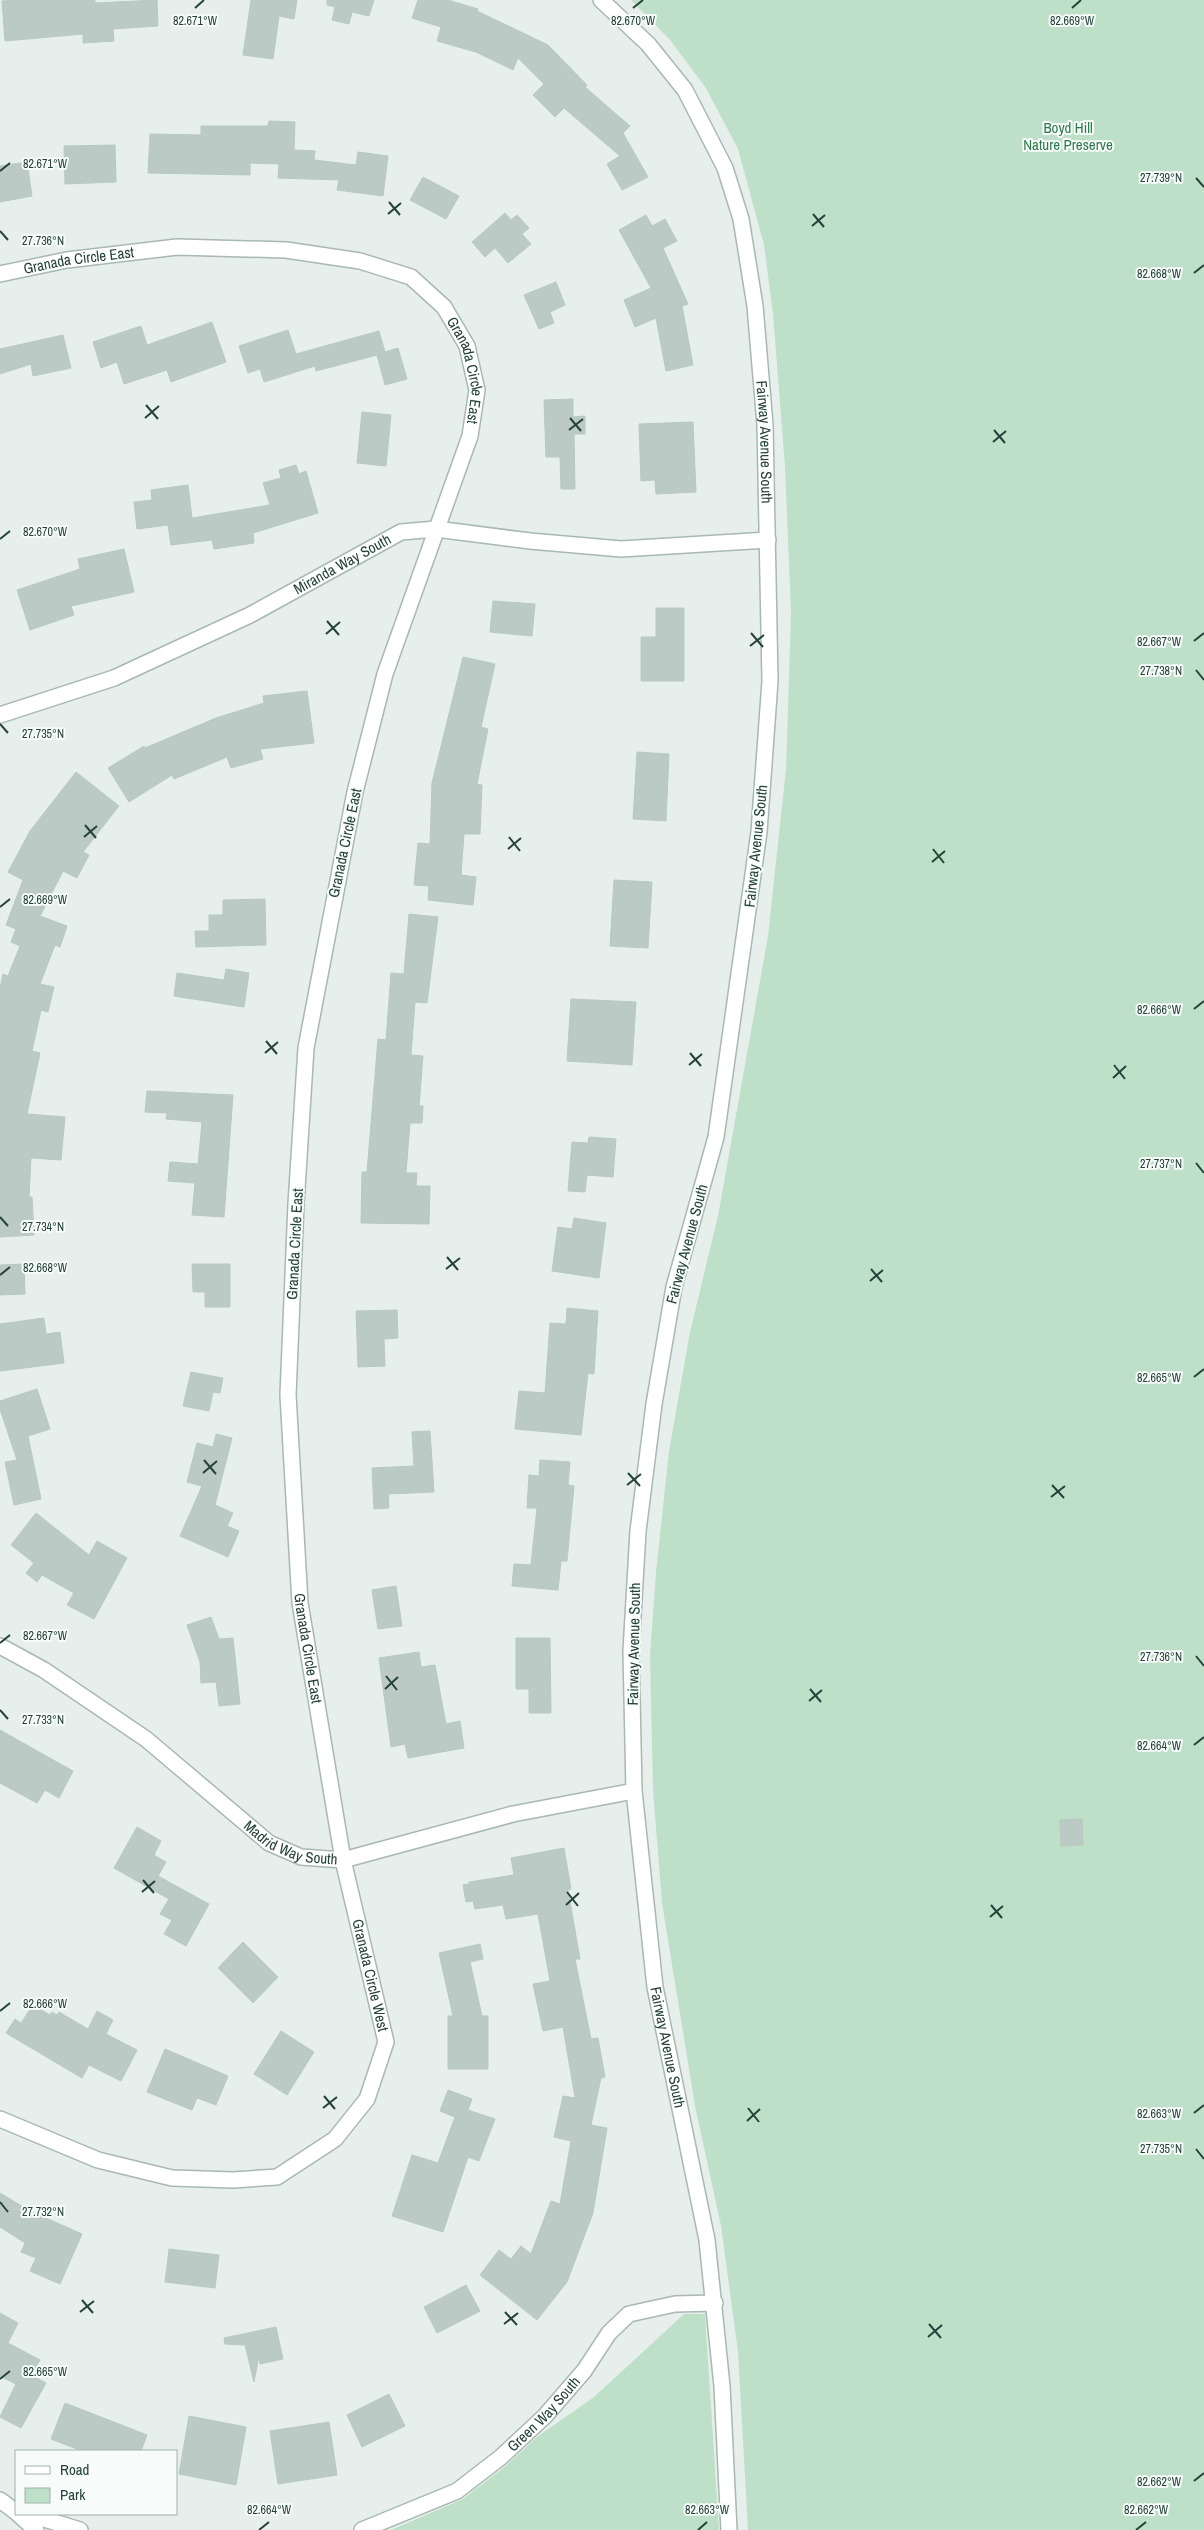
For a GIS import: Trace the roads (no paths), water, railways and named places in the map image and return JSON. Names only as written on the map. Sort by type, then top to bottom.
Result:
[{"type":"street","name":"Fairway Avenue South","points":[[601,0],[648,44],[685,90],[725,168],[741,218],[755,306],[765,425],[770,681],[759,832],[716,1138],[674,1287],[654,1404],[638,1531],[630,1651],[634,1791],[655,1987],[707,2240],[722,2386],[730,2530]]},
{"type":"street","name":"Granada Circle East","points":[[0,274],[67,260],[177,247],[286,250],[360,261],[411,278],[444,307],[467,346],[477,390],[470,436],[385,674],[357,782],[306,1048],[288,1395],[300,1603],[343,1860]]},
{"type":"street","name":"Miranda Way South","points":[[0,715],[114,678],[250,615],[401,532],[436,529],[530,541],[621,549],[768,540]]},
{"type":"street","name":"Madrid Way South","points":[[0,1646],[44,1670],[146,1739],[269,1843],[301,1857],[343,1860],[513,1814],[634,1791]]},
{"type":"street","name":"Granada Circle West","points":[[0,2119],[98,2160],[172,2178],[233,2180],[277,2176],[335,2139],[367,2099],[386,2042],[343,1860]]},
{"type":"street","name":"Green Way South","points":[[362,2530],[457,2491],[501,2457],[545,2416],[584,2372],[609,2334],[629,2314],[675,2304],[715,2304]]},
{"type":"street","points":[[19,2515],[36,2530]]},
{"type":"street","points":[[31,2515],[80,2530]]},
{"type":"park label","name":"Boyd Hill Nature Preserve","points":[[1068,136]]}]
